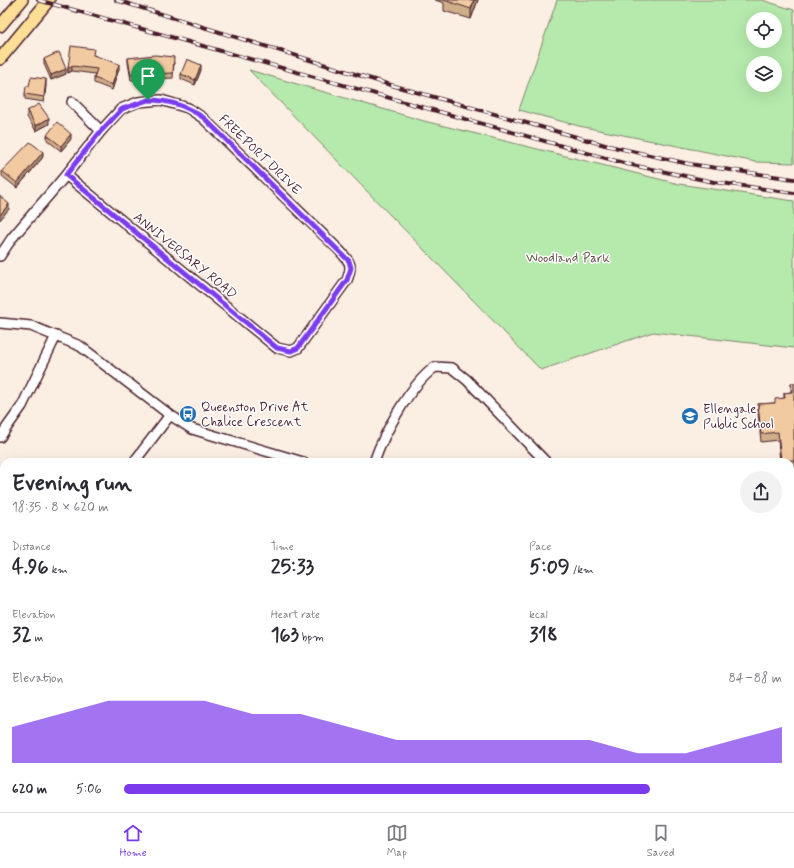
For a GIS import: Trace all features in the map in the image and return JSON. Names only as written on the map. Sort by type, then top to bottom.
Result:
[{"type":"main road","points":[[0,26],[22,0]]},
{"type":"main road","points":[[0,59],[49,0]]},
{"type":"street","name":"FREEPORT DRIVE","points":[[0,254],[101,131],[122,109],[138,102],[148,100],[161,100],[188,108],[204,118],[349,261],[351,268],[347,280],[298,348],[291,351]]},
{"type":"street","points":[[72,102],[101,131]]},
{"type":"street","name":"ANNIVERSARY ROAD","points":[[66,175],[277,348],[291,351]]},
{"type":"street","points":[[0,323],[31,326],[80,346],[99,359],[170,415],[192,429],[289,458]]},
{"type":"street","points":[[0,438],[22,406],[56,336]]},
{"type":"street","points":[[375,458],[381,442],[419,382],[436,367],[441,367],[452,368],[467,380],[542,458]]},
{"type":"street","points":[[137,458],[170,415]]},
{"type":"green space","points":[[557,0],[762,0],[794,10],[794,163],[756,162],[579,126],[519,110]]},
{"type":"green space","name":"Woodland Park","points":[[249,70],[424,121],[679,184],[794,201],[794,348],[653,332],[541,370]]},
{"type":"building","points":[[444,0],[474,0],[471,9]]},
{"type":"building","points":[[71,46],[94,49],[93,55],[119,64],[112,85],[94,78],[97,69],[72,66],[68,68]]},
{"type":"building","points":[[59,52],[66,69],[51,75],[44,59]]},
{"type":"building","points":[[155,55],[174,57],[173,73],[131,75],[128,58]]},
{"type":"building","points":[[187,59],[201,65],[195,80],[181,74]]},
{"type":"building","points":[[31,77],[46,79],[44,97],[25,94],[26,86],[29,86]]},
{"type":"building","points":[[39,104],[49,118],[36,126],[27,111]]},
{"type":"building","points":[[57,122],[71,134],[61,146],[47,135]]},
{"type":"building","points":[[30,142],[43,152],[17,183],[2,171]]},
{"type":"building","points":[[0,196],[9,204],[0,215]]},
{"type":"building","points":[[791,383],[794,383],[794,458],[781,458],[778,432],[761,434],[758,404],[775,403],[775,399],[785,398],[784,393],[792,392]]},
{"type":"railway","points":[[38,0],[627,164],[714,182],[794,193]]},
{"type":"railway","points":[[116,0],[384,83],[605,145],[689,164],[794,179]]},
{"type":"place","name":"Queenston Drive At Chalice Crescent","points":[[188,414]]},
{"type":"place","name":"Ellengale Public School","points":[[690,416]]},
{"type":"route","points":[[148,100],[170,101],[188,108],[204,118],[349,261],[351,268],[347,280],[298,348],[291,351],[277,348],[66,175],[101,131],[122,109],[138,102],[148,100]]}]
